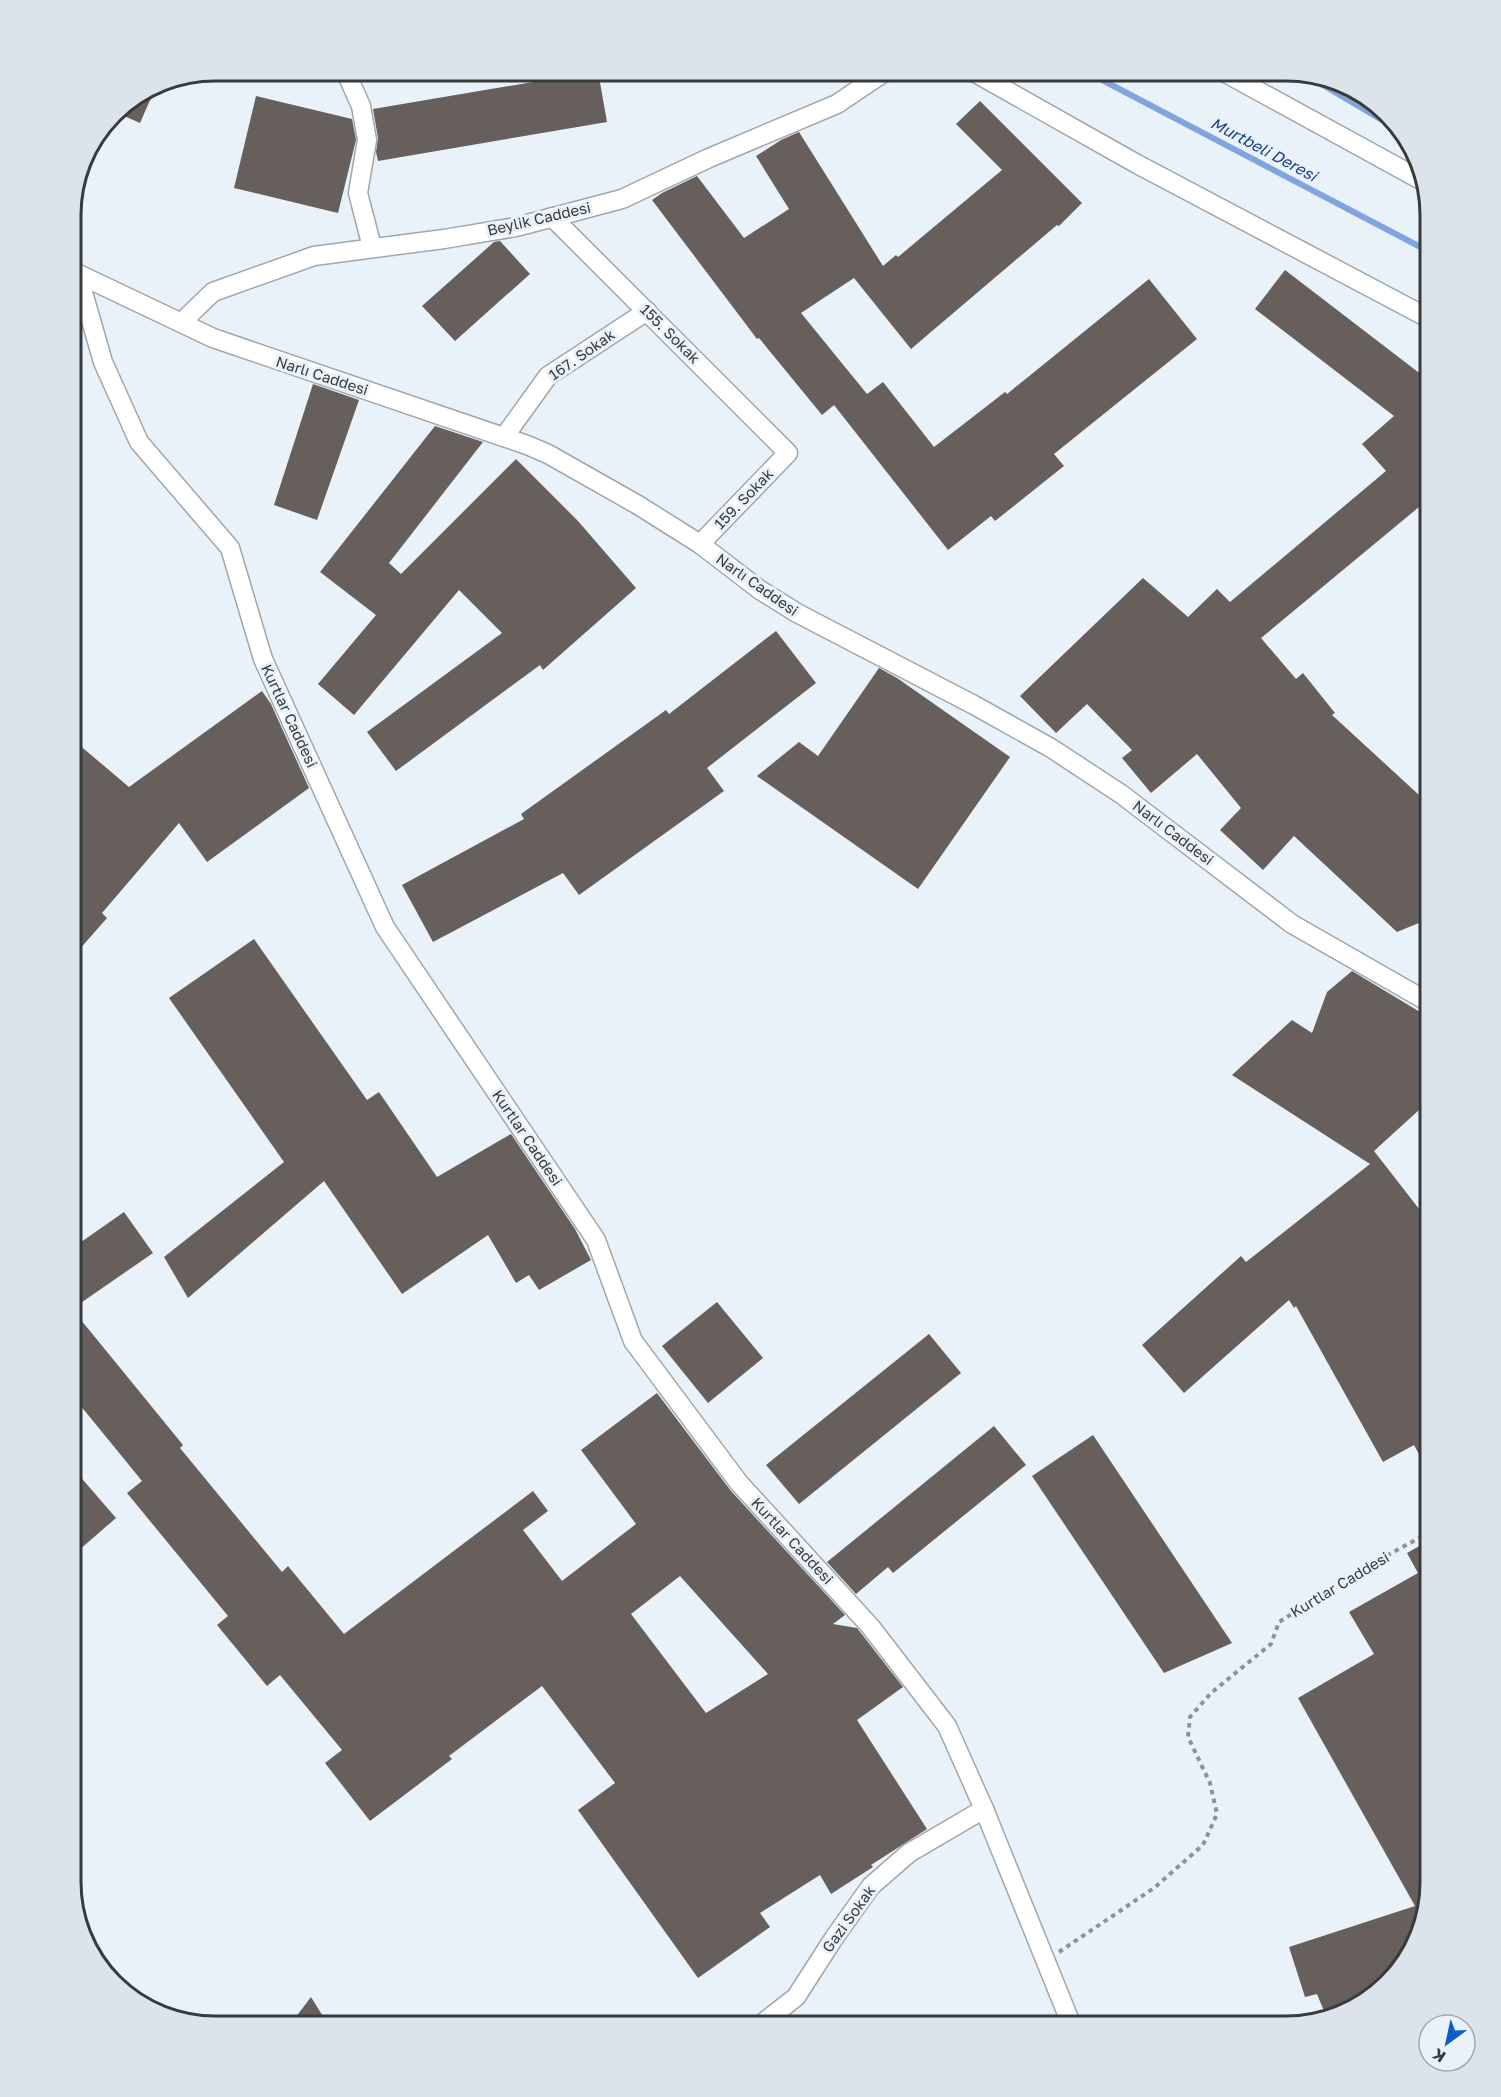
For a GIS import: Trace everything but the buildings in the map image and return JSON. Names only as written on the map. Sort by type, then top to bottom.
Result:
[{"type":"street","points":[[350,81],[361,106],[368,140],[358,193],[372,247]]},
{"type":"street","name":"Beylik Caddesi","points":[[186,325],[187,317],[213,292],[314,256],[505,229],[622,199],[709,158],[837,104],[871,81]]},
{"type":"street","points":[[990,81],[1137,164],[1420,313]]},
{"type":"street","points":[[1240,81],[1414,176]]},
{"type":"street","name":"155. Sokak","points":[[552,217],[788,453]]},
{"type":"street","name":"Narlı Caddesi","points":[[81,276],[213,339],[548,454],[638,505],[700,544],[760,590],[796,614],[964,700],[1051,748],[1121,794],[1292,924],[1420,997]]},
{"type":"street","name":"Kurtlar Caddesi","points":[[81,292],[103,362],[139,442],[230,548],[263,659],[385,927],[596,1240],[633,1341],[739,1483],[870,1626],[947,1726],[984,1809],[1068,2016]]},
{"type":"street","name":"167. Sokak","points":[[504,437],[548,376],[647,311]]},
{"type":"street","name":"159. Sokak","points":[[700,544],[788,453]]},
{"type":"street","name":"Gazi Sokak","points":[[772,2016],[796,1997],[871,1886],[909,1853],[984,1809]]},
{"type":"path","name":"Kurtlar Caddesi","points":[[1046,1960],[1154,1888],[1203,1845],[1217,1814],[1210,1783],[1188,1737],[1190,1717],[1211,1693],[1271,1644],[1279,1622],[1420,1538]]},
{"type":"waterway","name":"Murtbeli Deresi","points":[[1104,81],[1420,247]]},
{"type":"waterway","points":[[1329,88],[1379,118]]}]
